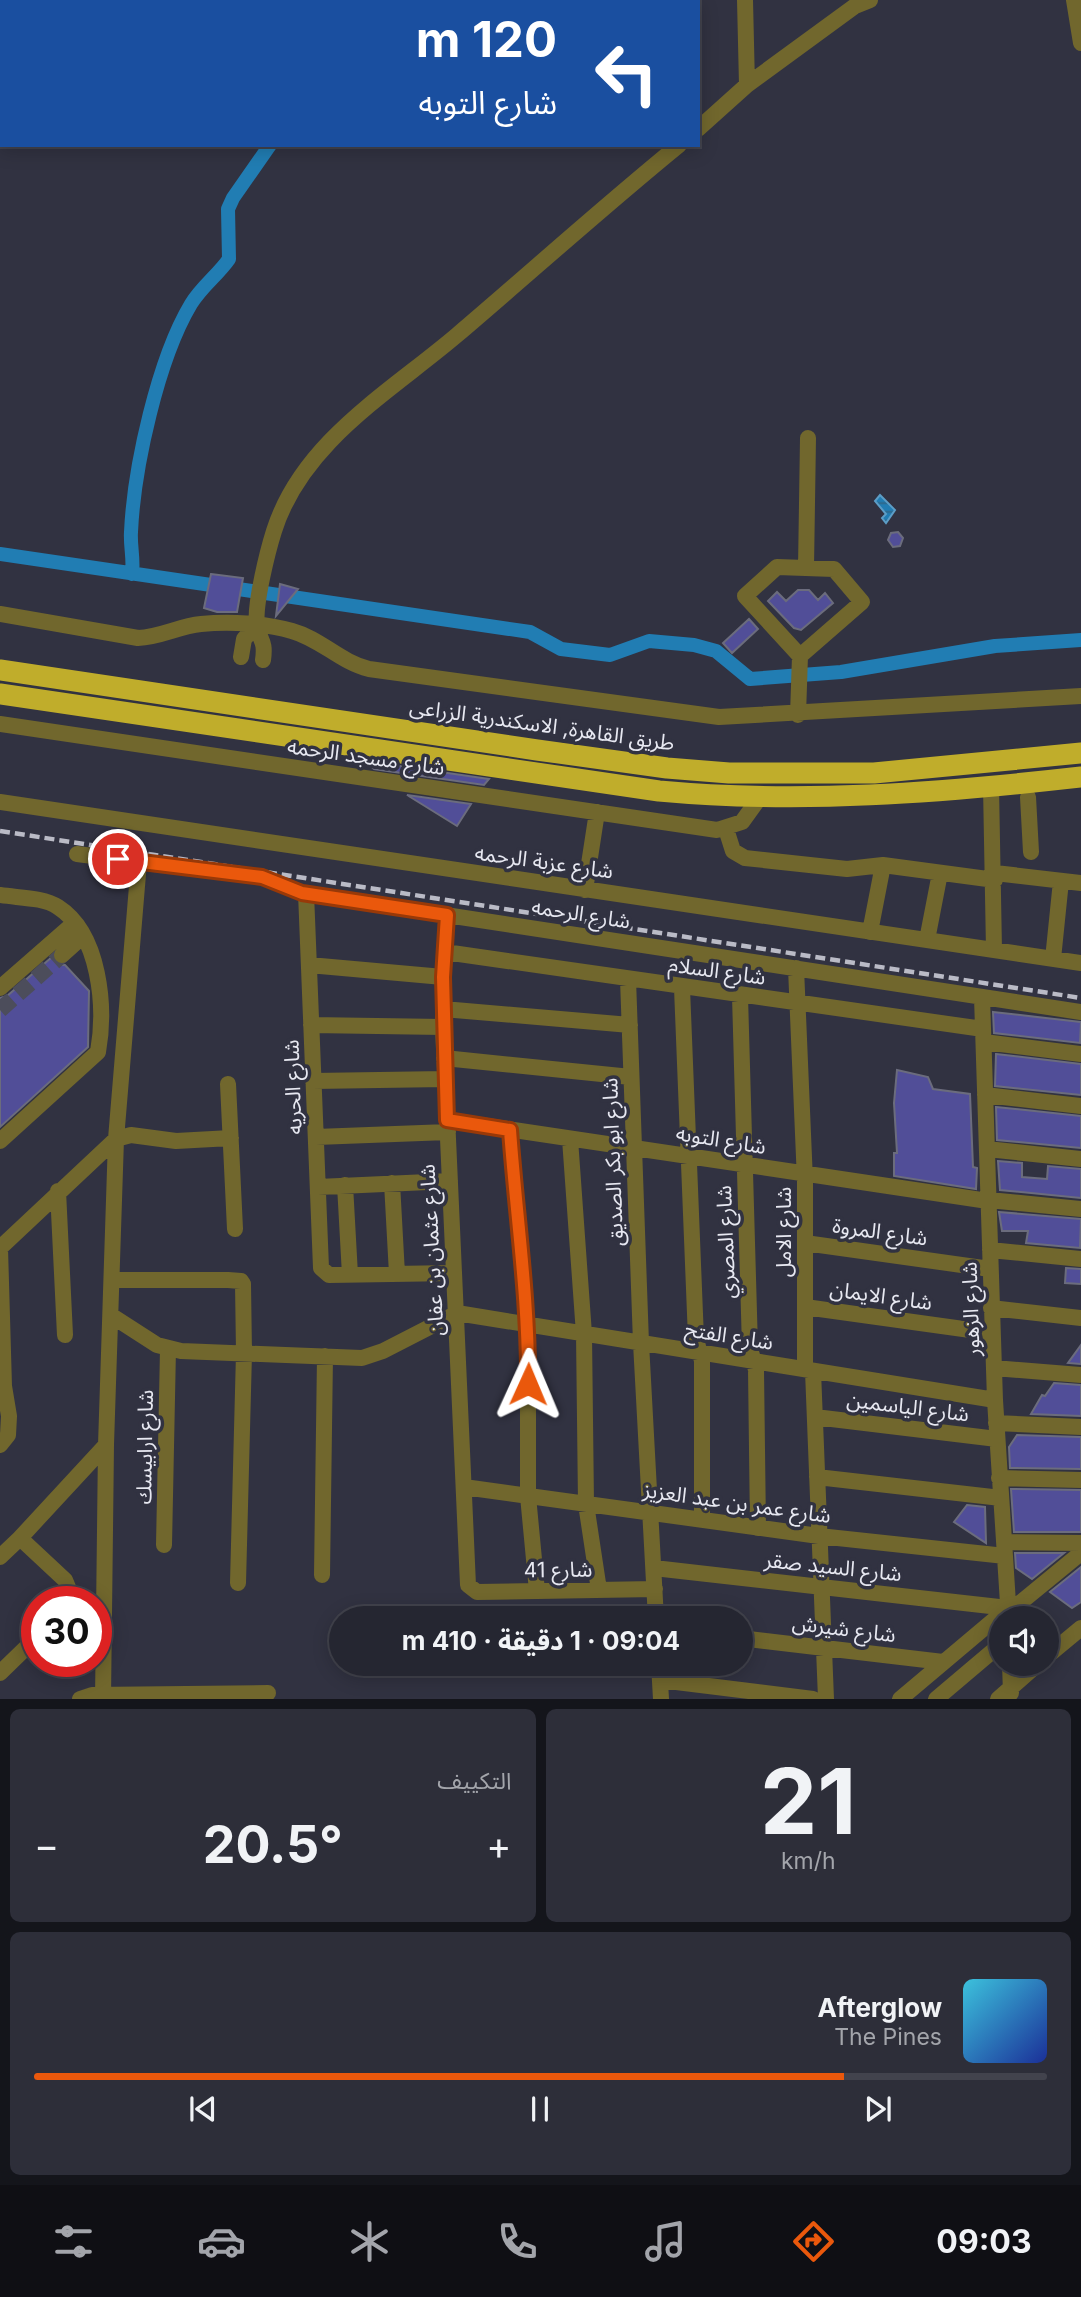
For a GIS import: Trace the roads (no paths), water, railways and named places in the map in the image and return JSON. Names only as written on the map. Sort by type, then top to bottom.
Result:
[{"type":"highway","name":"طريق القاهرة, الاسكندرية الزراعى","points":[[0,670],[537,750],[667,768],[729,773],[874,773],[1081,752]]},
{"type":"highway","points":[[0,694],[659,791],[820,798],[1081,777]]},
{"type":"street","points":[[745,0],[747,85]]},
{"type":"street","points":[[700,127],[747,85],[857,3],[870,0]]},
{"type":"street","points":[[1074,0],[1081,43]]},
{"type":"street","points":[[263,660],[265,641],[257,625],[265,569],[275,529],[289,496],[319,454],[354,418],[454,337],[677,147]]},
{"type":"street","points":[[806,568],[808,439]]},
{"type":"street","points":[[799,662],[862,602],[834,569],[777,567],[745,596],[799,662],[799,709]]},
{"type":"street","points":[[0,614],[138,638],[153,637],[201,624],[257,625],[300,633],[345,662],[369,669],[719,717],[799,709],[1081,696]]},
{"type":"street","points":[[241,657],[244,639],[257,625]]},
{"type":"street","name":"شارع مسجد الرحمه","points":[[0,724],[726,830]]},
{"type":"street","points":[[991,786],[995,876],[994,950]]},
{"type":"street","points":[[760,797],[749,816],[726,830],[733,851],[746,858],[848,869],[883,865],[940,873],[1081,883]]},
{"type":"street","points":[[1027,797],[1031,852]]},
{"type":"street","name":"شارع عزبة الرحمه","points":[[0,802],[1081,963]]},
{"type":"street","points":[[585,890],[597,812]]},
{"type":"street","name":"شارع الرحمه","points":[[77,854],[268,878],[306,893],[1081,1012]]},
{"type":"street","points":[[103,1697],[106,1445],[116,1139],[139,862]]},
{"type":"street","points":[[870,932],[883,865]]},
{"type":"street","points":[[928,940],[940,873]]},
{"type":"street","points":[[1053,959],[1061,881]]},
{"type":"street","name":"شارع الحريه","points":[[306,893],[321,1268],[329,1275],[351,1275]]},
{"type":"street","points":[[0,895],[56,906],[78,930],[95,960],[101,981],[98,1052],[0,1141]]},
{"type":"street","name":"شارع عثمان بن عفان","points":[[447,915],[443,1027],[468,1582]]},
{"type":"street","points":[[62,955],[78,930]]},
{"type":"street","points":[[0,988],[78,930]]},
{"type":"street","name":"شارع السلام","points":[[444,952],[797,1004],[1081,1054]]},
{"type":"street","points":[[309,965],[443,977]]},
{"type":"street","name":"شارع الامل","points":[[796,968],[804,1174],[805,1307],[815,1417],[826,1699]]},
{"type":"street","name":"شارع ابو بكر الصديق","points":[[628,979],[641,1343],[656,1606]]},
{"type":"street","points":[[682,988],[696,1339],[700,1352],[702,1520]]},
{"type":"street","name":"شارع المصري","points":[[740,996],[758,1528]]},
{"type":"street","name":"شارع الزهور","points":[[982,997],[993,1368],[1008,1606]]},
{"type":"street","points":[[443,1009],[630,1025]]},
{"type":"street","points":[[311,1025],[443,1027]]},
{"type":"street","points":[[444,1058],[632,1077]]},
{"type":"street","points":[[313,1081],[445,1079]]},
{"type":"street","points":[[228,1084],[235,1228]]},
{"type":"street","points":[[985,1095],[1081,1106]]},
{"type":"street","name":"شارع التوبه","points":[[316,1137],[448,1126],[510,1130],[988,1201],[1081,1209]]},
{"type":"street","points":[[510,1130],[528,1325],[528,1496],[537,1591]]},
{"type":"street","points":[[0,1446],[8,1435],[9,1416],[1,1359],[0,1248],[116,1139],[131,1135],[176,1142],[231,1138]]},
{"type":"street","points":[[570,1139],[584,1334],[586,1504],[599,1590]]},
{"type":"street","points":[[987,1149],[1081,1159]]},
{"type":"street","points":[[318,1187],[450,1181]]},
{"type":"street","points":[[392,1183],[397,1274]]},
{"type":"street","points":[[345,1185],[351,1275],[454,1273]]},
{"type":"street","points":[[58,1191],[65,1335]]},
{"type":"street","name":"شارع المروة","points":[[805,1243],[990,1269]]},
{"type":"street","points":[[990,1250],[1081,1259]]},
{"type":"street","points":[[112,1280],[241,1281],[244,1353],[238,1583]]},
{"type":"street","name":"شارع الايمان","points":[[805,1307],[992,1333]]},
{"type":"street","points":[[991,1308],[1081,1318]]},
{"type":"street","points":[[112,1316],[140,1336],[168,1349],[324,1356],[373,1355],[457,1313]]},
{"type":"street","name":"شارع الفتح","points":[[457,1313],[995,1400]]},
{"type":"street","name":"شارع ارابيسك","points":[[164,1545],[168,1349]]},
{"type":"street","points":[[322,1575],[324,1356]]},
{"type":"street","points":[[993,1368],[1081,1375]]},
{"type":"street","name":"شارع الياسمين","points":[[815,1417],[996,1431],[1081,1427]]},
{"type":"street","points":[[0,1557],[106,1445]]},
{"type":"street","points":[[817,1477],[1001,1498]]},
{"type":"street","points":[[999,1478],[1081,1480]]},
{"type":"street","name":"شارع عمر بن عبد العزيز","points":[[464,1487],[819,1536],[1004,1549],[1081,1543]]},
{"type":"street","points":[[20,1538],[65,1580],[67,1586]]},
{"type":"street","points":[[1017,1606],[1081,1553]]},
{"type":"street","name":"شارع السيد صقر","points":[[654,1568],[989,1610]]},
{"type":"street","name":"شارع 41","points":[[468,1582],[469,1588],[477,1592],[655,1589]]},
{"type":"street","points":[[900,1699],[989,1628]]},
{"type":"street","points":[[1059,1646],[1081,1628]]},
{"type":"street","name":"شارع شيرش","points":[[753,1639],[943,1662]]},
{"type":"street","points":[[0,1673],[21,1653]]},
{"type":"street","points":[[936,1699],[989,1654]]},
{"type":"street","points":[[659,1676],[661,1699]]},
{"type":"street","points":[[682,1676],[813,1699]]},
{"type":"street","points":[[1006,1695],[1008,1676]]},
{"type":"street","points":[[1006,1695],[1026,1676]]},
{"type":"street","points":[[80,1699],[268,1693]]},
{"type":"water","points":[[880,495],[895,510],[886,523],[882,518],[886,514],[875,501]]},
{"type":"waterway","points":[[132,574],[133,506],[143,446],[158,383],[179,327],[191,304],[229,259],[228,209],[269,147]]},
{"type":"waterway","points":[[0,554],[530,632],[561,649],[610,655],[649,641],[694,645],[716,651],[750,679],[841,672],[995,646],[1081,640]]},
{"type":"tunnel","points":[[0,1010],[62,955]]},
{"type":"railway","points":[[0,831],[1081,998]]}]
